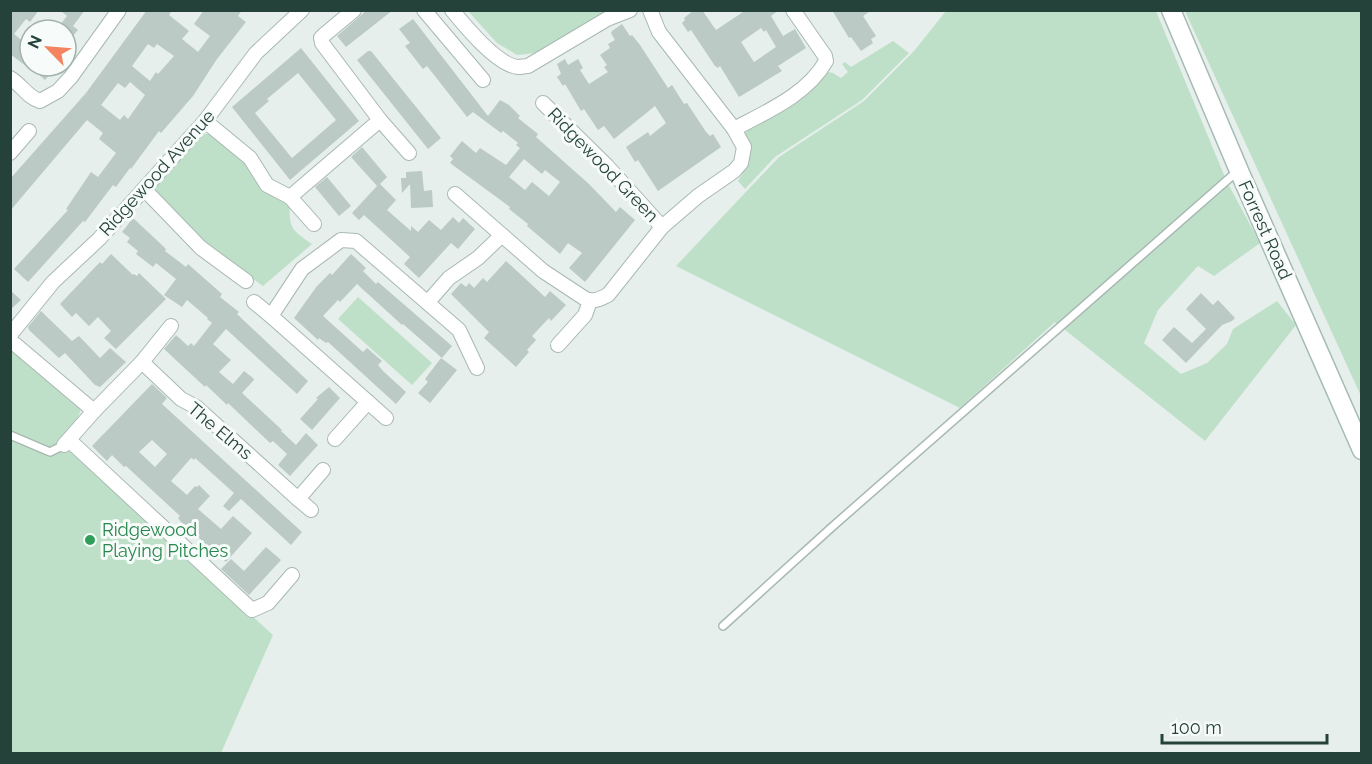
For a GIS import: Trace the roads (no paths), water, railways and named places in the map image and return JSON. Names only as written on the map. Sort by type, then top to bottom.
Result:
[{"type":"street","points":[[10,78],[32,99],[40,101],[58,91],[71,77],[119,10]]},
{"type":"street","name":"Ridgewood Avenue","points":[[10,335],[53,282],[99,239],[205,122],[256,53],[302,10]]},
{"type":"street","points":[[354,10],[324,35],[321,43],[380,120],[409,153]]},
{"type":"street","points":[[424,10],[483,80]]},
{"type":"street","points":[[452,10],[477,39],[509,64],[518,67],[528,66],[607,20],[630,10]]},
{"type":"street","name":"Ridgewood Green","points":[[590,301],[608,295],[662,227],[698,196],[734,171],[741,163],[744,147],[734,129],[659,32],[650,10]]},
{"type":"street","points":[[734,129],[776,107],[806,85],[826,61],[825,56],[794,10]]},
{"type":"street","name":"Forrest Road","points":[[1171,10],[1362,450]]},
{"type":"street","name":"Ridgewood Green","points":[[543,104],[607,166],[662,227]]},
{"type":"street","points":[[290,197],[380,120]]},
{"type":"street","points":[[205,122],[250,158],[267,186],[290,197],[314,224]]},
{"type":"street","points":[[13,146],[29,131]]},
{"type":"street","points":[[144,189],[201,248],[246,281]]},
{"type":"street","points":[[455,194],[543,271],[590,301],[585,315],[558,345]]},
{"type":"street","points":[[428,302],[449,278],[478,258],[502,235]]},
{"type":"street","points":[[271,316],[302,269],[341,240],[356,241],[459,330],[477,368]]},
{"type":"street","points":[[254,302],[386,418]]},
{"type":"street","points":[[171,326],[142,362],[94,411],[67,443],[252,610],[268,603],[292,574]]},
{"type":"street","points":[[10,340],[94,411]]},
{"type":"street","name":"The Elms","points":[[142,362],[311,510]]},
{"type":"street","points":[[334,439],[368,402]]},
{"type":"street","points":[[298,499],[323,470]]},
{"type":"lane","points":[[723,626],[832,527],[1233,175],[1240,173]]},
{"type":"lane","points":[[10,435],[50,452],[67,443]]},
{"type":"place","name":"Ridgewood Playing Pitches","points":[[90,540]]}]
